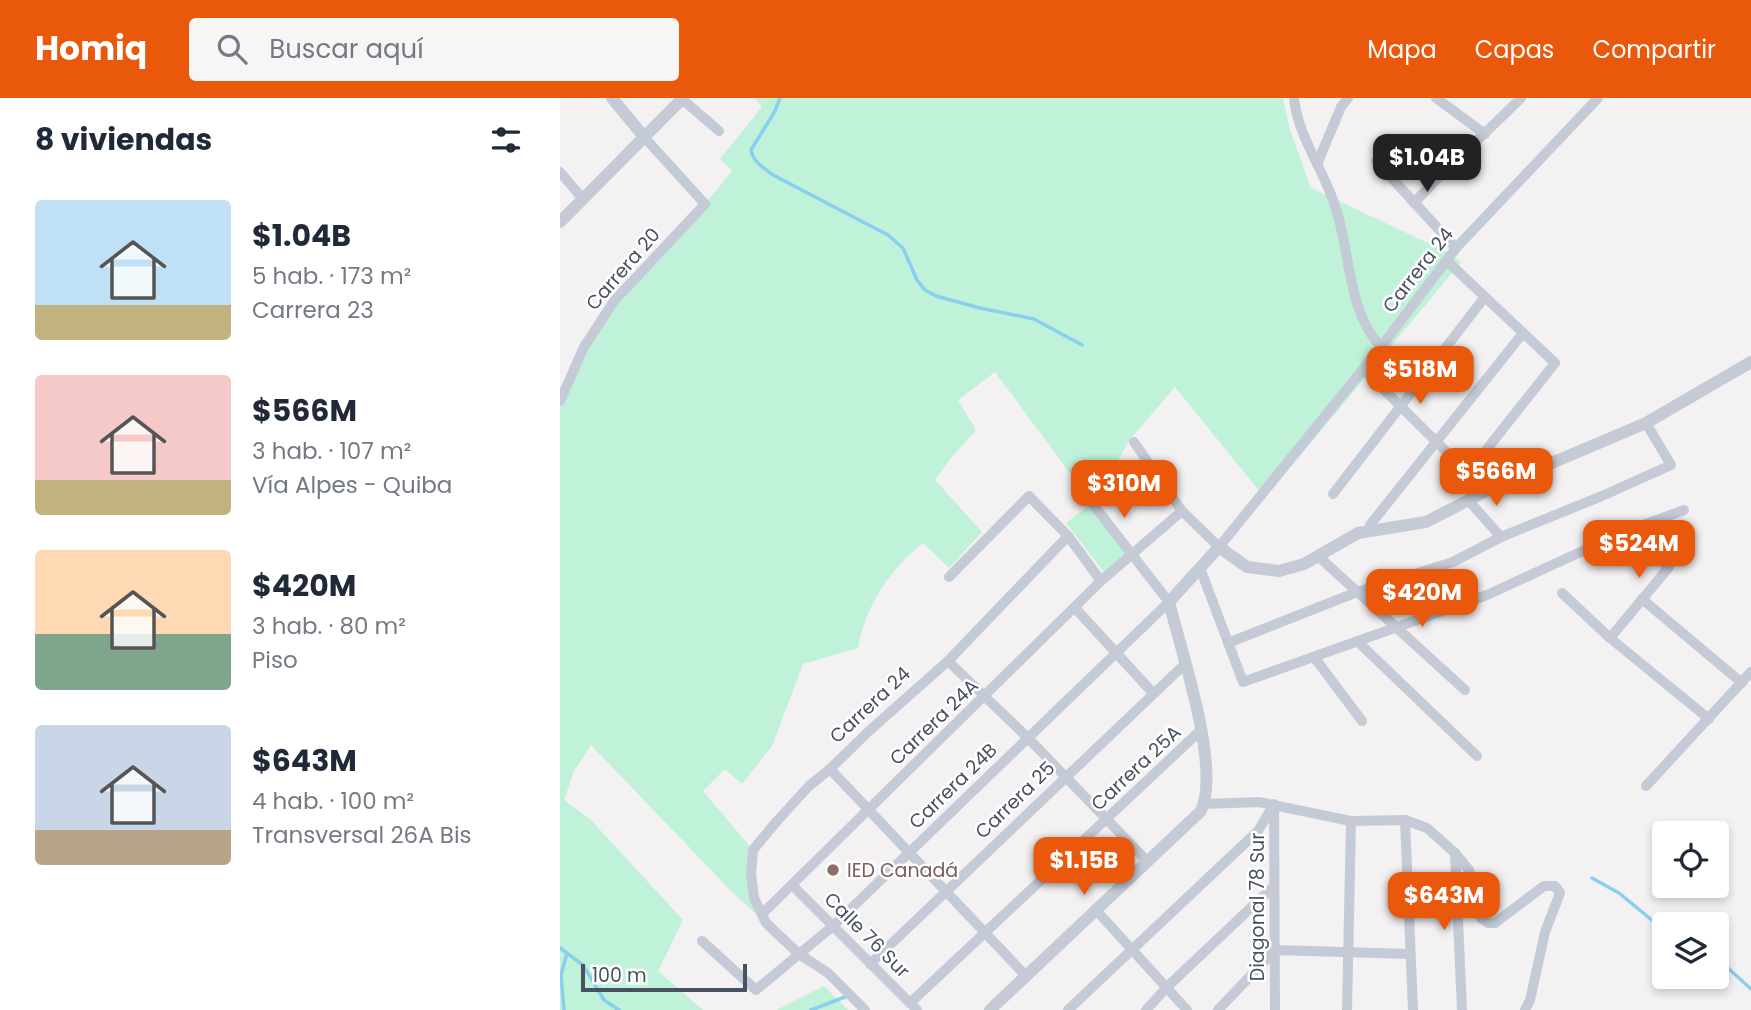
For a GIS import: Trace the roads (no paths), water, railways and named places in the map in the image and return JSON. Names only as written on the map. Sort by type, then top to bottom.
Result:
[{"type":"street","points":[[612,98],[645,138]]},
{"type":"street","points":[[560,222],[683,98],[719,131]]},
{"type":"street","points":[[1294,98],[1296,114],[1337,210],[1354,295],[1369,330],[1381,347]]},
{"type":"street","points":[[1317,164],[1341,107],[1349,98]]},
{"type":"street","points":[[1436,98],[1485,134]]},
{"type":"street","points":[[1415,203],[1448,165],[1485,134],[1521,98]]},
{"type":"street","name":"Carrera 24","points":[[1169,602],[1219,547],[1364,369],[1456,248],[1598,98]]},
{"type":"street","name":"Carrera 20","points":[[561,397],[584,347],[614,300],[705,204],[645,138]]},
{"type":"street","points":[[1376,161],[1456,248]]},
{"type":"street","points":[[560,172],[583,199]]},
{"type":"street","points":[[1447,261],[1555,363],[1468,473]]},
{"type":"street","points":[[1333,494],[1484,298]]},
{"type":"street","points":[[1369,531],[1370,525],[1523,334]]},
{"type":"street","points":[[1133,442],[1182,511],[1219,547],[1247,567],[1270,571],[1290,569],[1350,537],[1369,531],[1426,522],[1486,491],[1646,423],[1751,362]]},
{"type":"street","points":[[1364,369],[1486,491]]},
{"type":"street","points":[[1227,643],[1357,592],[1437,568],[1501,537],[1671,465],[1646,423]]},
{"type":"street","points":[[949,578],[1029,496],[1068,536],[1101,581]]},
{"type":"street","points":[[1468,500],[1501,537]]},
{"type":"street","points":[[990,1010],[1147,861],[1191,823],[1204,804],[1207,779],[1201,730],[1169,602],[1092,503]]},
{"type":"street","points":[[1200,568],[1243,682],[1487,595],[1624,532],[1684,510]]},
{"type":"street","name":"Carrera 24A","points":[[764,918],[792,885],[1101,581],[1182,511]]},
{"type":"street","points":[[1610,638],[1669,567],[1624,532]]},
{"type":"street","name":"Carrera 24","points":[[764,918],[754,898],[752,886],[753,850],[809,786],[948,661],[1068,536]]},
{"type":"street","points":[[1318,556],[1465,690]]},
{"type":"street","points":[[1562,593],[1610,638],[1709,719]]},
{"type":"street","points":[[1642,599],[1742,683]]},
{"type":"street","name":"Carrera 24B","points":[[702,941],[756,989],[833,926],[1169,602]]},
{"type":"street","points":[[1075,608],[1153,692]]},
{"type":"street","points":[[1357,641],[1477,756]]},
{"type":"street","points":[[1314,657],[1362,721]]},
{"type":"street","points":[[948,661],[1028,738],[1147,861]]},
{"type":"street","name":"Carrera 25","points":[[870,964],[1185,664]]},
{"type":"street","points":[[1646,786],[1751,672]]},
{"type":"street","name":"Carrera 25A","points":[[914,1006],[985,933],[1201,730]]},
{"type":"street","points":[[830,769],[1026,976]]},
{"type":"street","points":[[1204,804],[1259,802],[1351,821],[1405,820],[1427,828],[1455,853],[1469,870],[1481,918],[1488,923],[1495,923],[1544,886],[1555,886],[1560,893],[1545,932],[1530,999],[1525,1010]]},
{"type":"street","points":[[1068,1010],[1258,831],[1274,804]]},
{"type":"street","name":"Diagonal 78 Sur","points":[[1274,804],[1275,1010]]},
{"type":"street","points":[[1405,820],[1413,1010]]},
{"type":"street","points":[[1346,1010],[1351,821]]},
{"type":"street","points":[[1455,853],[1462,1010]]},
{"type":"street","name":"Calle 76 Sur","points":[[792,885],[914,1006]]},
{"type":"street","points":[[1146,1010],[1275,886]]},
{"type":"street","points":[[1096,909],[1187,1010]]},
{"type":"street","points":[[764,918],[799,954],[828,973],[865,1010]]},
{"type":"street","points":[[1219,1010],[1275,950],[1409,954]]},
{"type":"waterway","points":[[780,98],[751,150],[754,158],[763,167],[773,175],[888,235],[903,248],[917,280],[925,290],[936,296],[980,308],[1034,319],[1082,345]]},
{"type":"waterway","points":[[1592,878],[1619,893],[1652,920]]},
{"type":"waterway","points":[[560,948],[583,965],[604,1000],[619,1010]]},
{"type":"waterway","points":[[564,1010],[561,975],[567,953]]},
{"type":"waterway","points":[[1729,969],[1751,989]]},
{"type":"waterway","points":[[811,1010],[845,997]]},
{"type":"place","name":"IED Canadá","points":[[833,870]]}]
